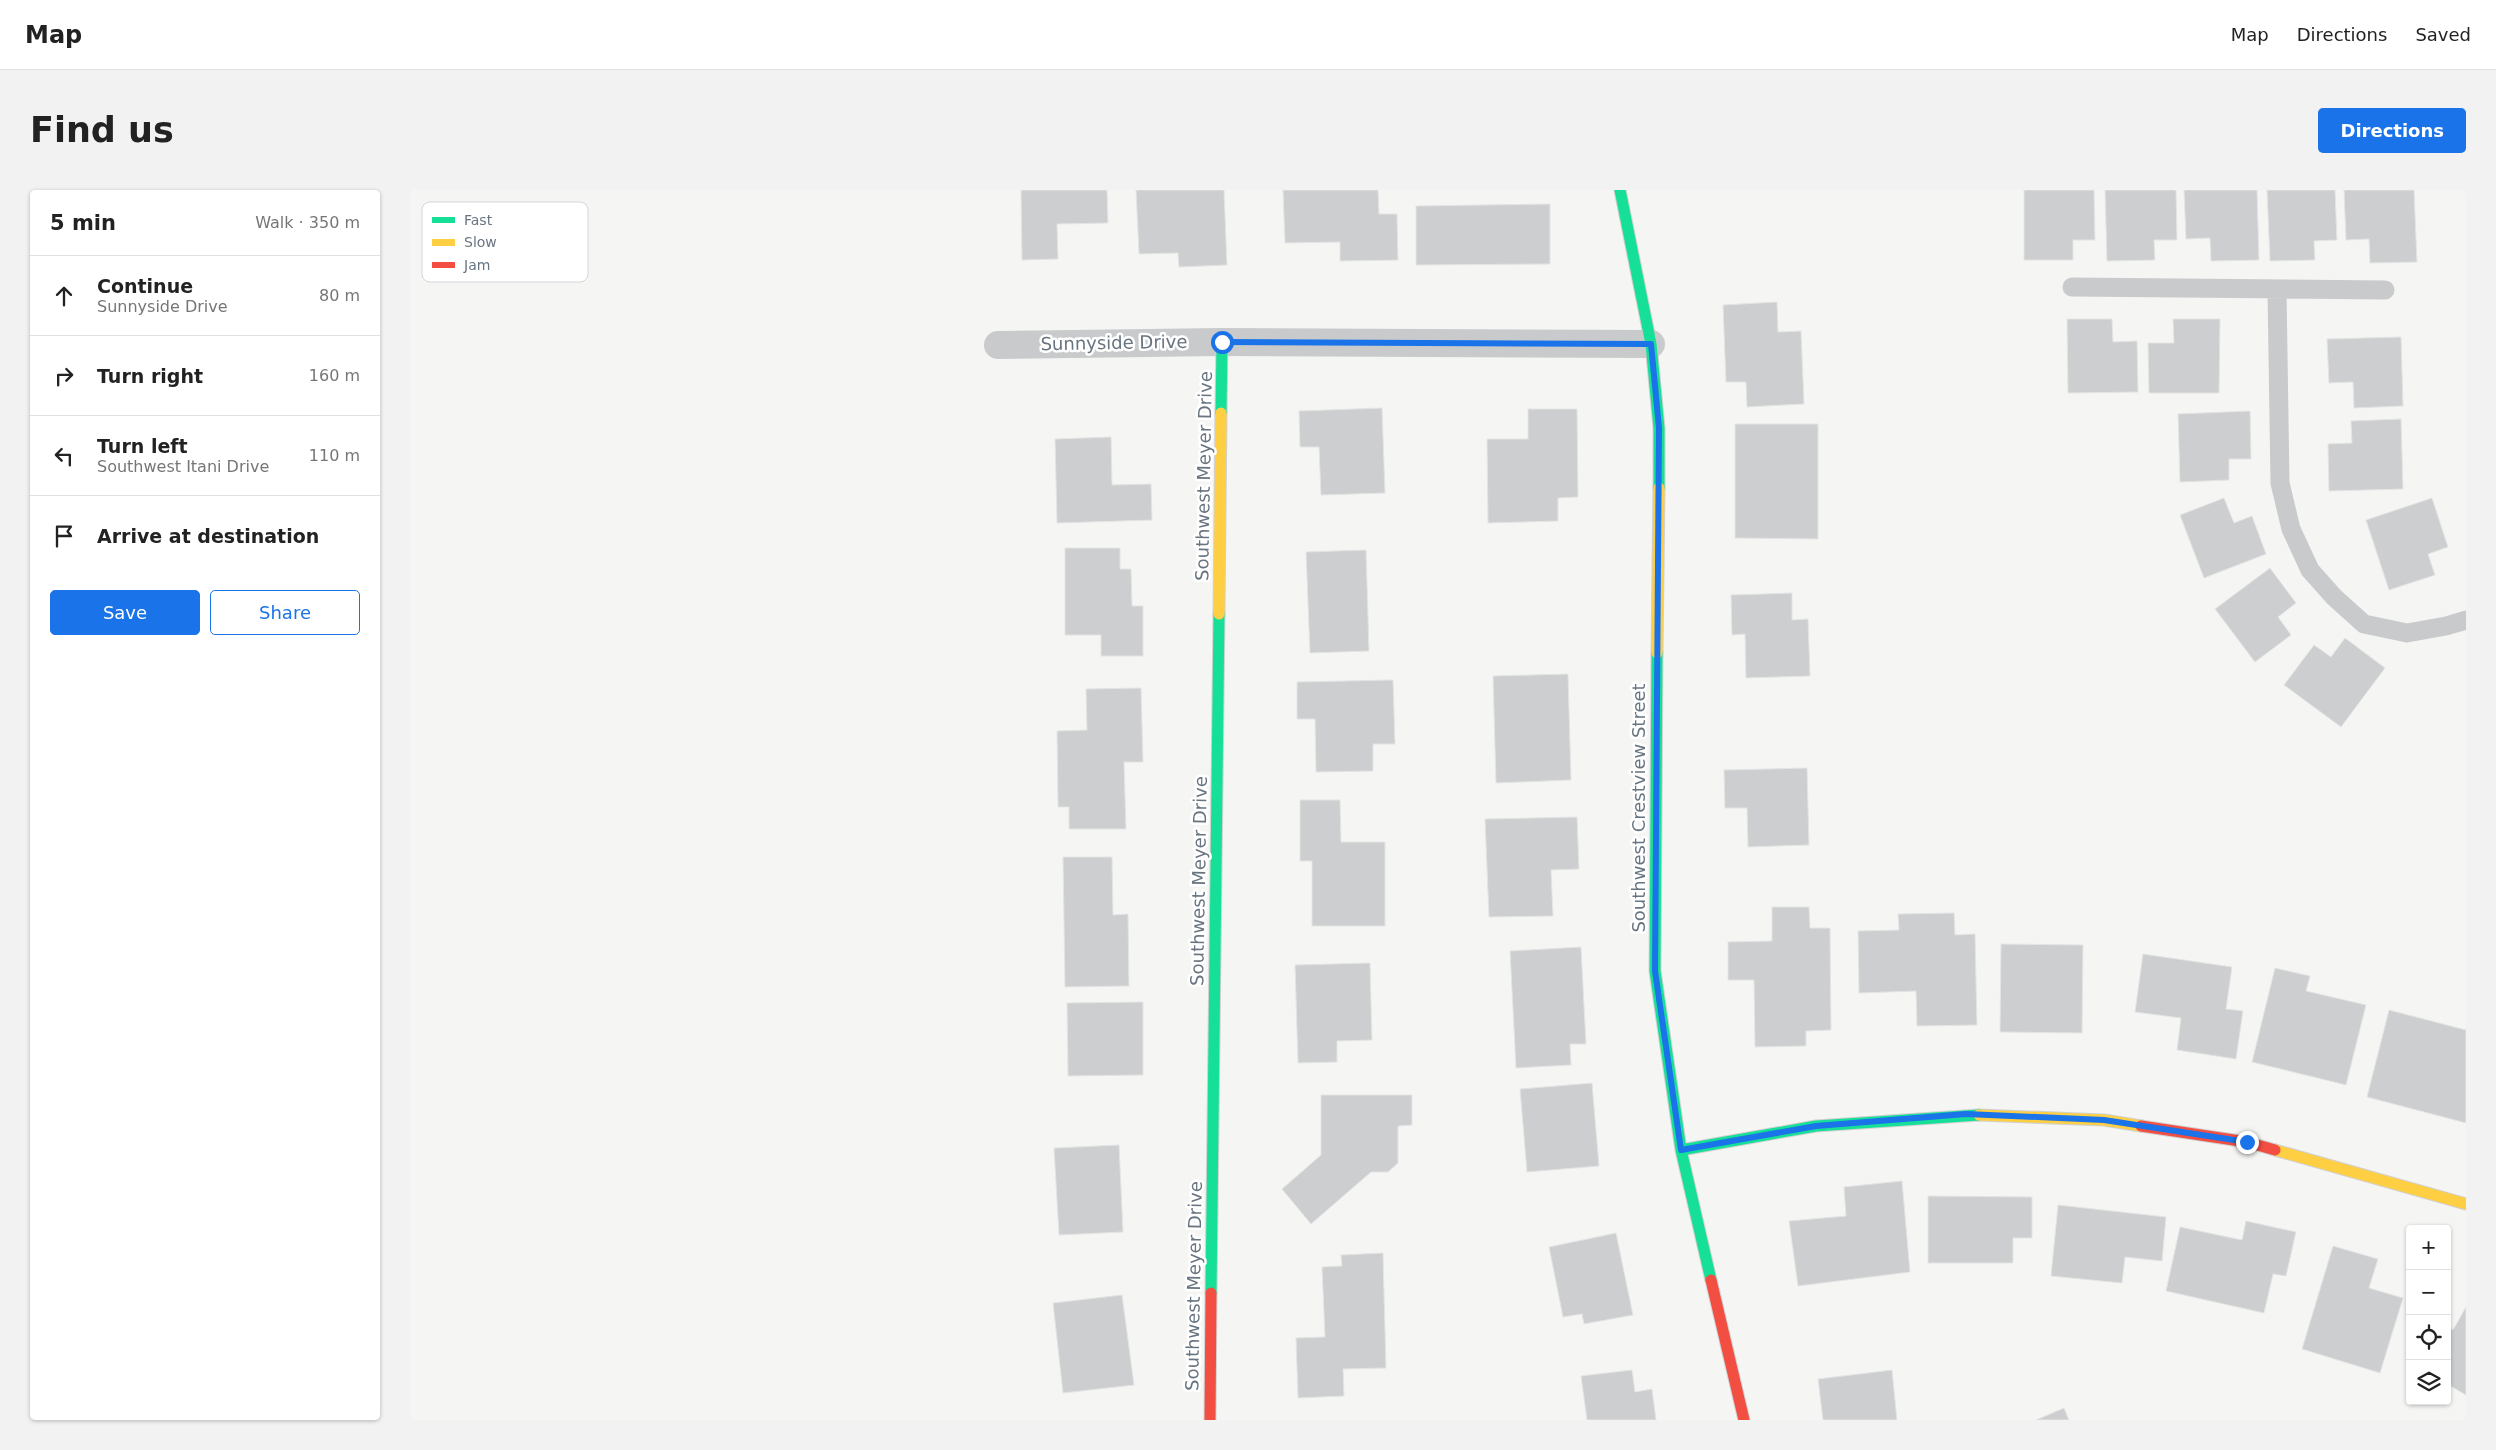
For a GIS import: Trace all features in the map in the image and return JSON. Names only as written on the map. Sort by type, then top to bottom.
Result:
[{"type":"street","name":"Southwest Crestview Street","points":[[1620,190],[1651,344],[1659,428],[1655,971],[1681,1150],[1744,1420]]},
{"type":"street","name":"Sunnyside Drive","points":[[998,344],[1222,342],[1651,344]]},
{"type":"street","name":"Southwest Meyer Drive","points":[[1210,1420],[1222,342]]},
{"type":"street","points":[[1681,1150],[1816,1126],[1966,1114],[2104,1120],[2247,1142],[2466,1204]]},
{"type":"lane","points":[[2072,287],[2385,290]]},
{"type":"lane","points":[[2277,290],[2280,483],[2291,529],[2310,570],[2334,597],[2364,624],[2407,633],[2446,626],[2466,620]]},
{"type":"building","points":[[1021,190],[1107,190],[1108,223],[1057,224],[1058,259],[1022,260]]},
{"type":"building","points":[[1136,190],[1224,190],[1227,265],[1179,267],[1178,253],[1139,254]]},
{"type":"building","points":[[1283,190],[1378,190],[1379,214],[1397,214],[1398,260],[1340,261],[1340,242],[1285,243]]},
{"type":"building","points":[[2024,190],[2094,190],[2095,240],[2073,240],[2073,260],[2024,260]]},
{"type":"building","points":[[2105,190],[2176,190],[2177,240],[2154,240],[2155,260],[2107,261]]},
{"type":"building","points":[[2184,190],[2257,190],[2259,260],[2211,261],[2210,238],[2186,239]]},
{"type":"building","points":[[2267,190],[2335,190],[2337,240],[2314,241],[2315,260],[2270,261]]},
{"type":"building","points":[[2344,190],[2414,190],[2417,262],[2370,263],[2369,239],[2346,240]]},
{"type":"building","points":[[1550,204],[1550,264],[1416,265],[1416,206]]},
{"type":"building","points":[[1777,302],[1778,332],[1801,331],[1804,404],[1747,407],[1746,382],[1726,382],[1723,305]]},
{"type":"building","points":[[2067,319],[2112,319],[2113,342],[2137,341],[2138,392],[2068,393]]},
{"type":"building","points":[[2173,319],[2220,319],[2219,393],[2149,393],[2148,343],[2174,343]]},
{"type":"building","points":[[2401,337],[2403,406],[2354,408],[2353,382],[2329,383],[2327,339]]},
{"type":"building","points":[[1382,408],[1385,493],[1321,495],[1319,447],[1300,447],[1299,411]]},
{"type":"building","points":[[1528,409],[1577,409],[1578,497],[1558,498],[1558,521],[1488,523],[1487,439],[1528,439]]},
{"type":"building","points":[[2250,411],[2251,459],[2229,459],[2229,480],[2180,482],[2178,414]]},
{"type":"building","points":[[2401,419],[2403,489],[2329,491],[2328,444],[2352,443],[2351,421]]},
{"type":"building","points":[[1735,424],[1818,424],[1818,539],[1735,538]]},
{"type":"building","points":[[1111,437],[1112,485],[1151,484],[1152,520],[1057,523],[1055,439]]},
{"type":"building","points":[[2224,498],[2234,523],[2252,516],[2266,554],[2204,578],[2180,515]]},
{"type":"building","points":[[2432,498],[2448,547],[2428,554],[2435,575],[2389,590],[2366,520]]},
{"type":"building","points":[[1065,548],[1120,548],[1120,569],[1131,569],[1132,606],[1143,606],[1143,656],[1101,656],[1101,635],[1065,635]]},
{"type":"building","points":[[1366,550],[1369,651],[1310,653],[1306,552]]},
{"type":"building","points":[[2270,568],[2296,603],[2278,617],[2291,635],[2255,662],[2215,609]]},
{"type":"building","points":[[1792,593],[1792,620],[1808,619],[1810,676],[1746,678],[1745,634],[1732,635],[1731,595]]},
{"type":"building","points":[[2345,638],[2385,668],[2341,727],[2284,685],[2314,645],[2331,657]]},
{"type":"building","points":[[1568,674],[1571,780],[1496,783],[1493,676]]},
{"type":"building","points":[[1393,680],[1395,744],[1373,744],[1373,771],[1316,772],[1315,719],[1297,719],[1297,682]]},
{"type":"building","points":[[1141,688],[1143,762],[1124,762],[1126,829],[1069,829],[1069,807],[1058,807],[1057,731],[1087,730],[1086,689]]},
{"type":"building","points":[[1807,768],[1809,845],[1748,847],[1747,808],[1725,808],[1724,770]]},
{"type":"building","points":[[1300,800],[1340,800],[1341,842],[1385,842],[1385,926],[1312,926],[1312,861],[1300,861]]},
{"type":"building","points":[[1577,817],[1579,869],[1551,870],[1553,916],[1489,917],[1485,819]]},
{"type":"building","points":[[1063,857],[1112,857],[1113,915],[1128,914],[1129,986],[1065,987]]},
{"type":"building","points":[[1772,907],[1809,907],[1810,928],[1830,928],[1831,1030],[1806,1031],[1806,1046],[1755,1047],[1754,980],[1728,980],[1728,942],[1772,941]]},
{"type":"building","points":[[1954,913],[1955,935],[1975,934],[1977,1025],[1917,1026],[1916,991],[1859,993],[1858,931],[1899,930],[1898,914]]},
{"type":"building","points":[[2001,944],[2083,945],[2082,1033],[2000,1032]]},
{"type":"building","points":[[1581,947],[1586,1044],[1570,1044],[1571,1065],[1516,1068],[1510,951]]},
{"type":"building","points":[[2143,954],[2232,967],[2226,1009],[2243,1011],[2236,1059],[2177,1050],[2181,1018],[2135,1012]]},
{"type":"building","points":[[1370,963],[1372,1040],[1337,1041],[1337,1062],[1298,1063],[1295,965]]},
{"type":"building","points":[[2275,968],[2310,976],[2306,991],[2366,1005],[2346,1085],[2252,1062]]},
{"type":"building","points":[[1143,1002],[1143,1075],[1068,1076],[1067,1003]]},
{"type":"building","points":[[2389,1010],[2466,1030],[2466,1123],[2367,1097]]},
{"type":"building","points":[[1592,1083],[1599,1166],[1527,1172],[1520,1089]]},
{"type":"building","points":[[1321,1095],[1412,1095],[1412,1125],[1398,1126],[1398,1163],[1388,1172],[1371,1172],[1311,1224],[1282,1189],[1321,1155]]},
{"type":"building","points":[[1119,1145],[1123,1232],[1059,1235],[1054,1148]]},
{"type":"building","points":[[1902,1181],[1910,1272],[1798,1286],[1789,1221],[1846,1216],[1844,1187]]},
{"type":"building","points":[[1928,1196],[2032,1197],[2032,1238],[2013,1238],[2013,1263],[1928,1263]]},
{"type":"building","points":[[2058,1205],[2166,1217],[2162,1261],[2125,1257],[2122,1283],[2051,1276]]},
{"type":"building","points":[[2246,1221],[2296,1232],[2286,1276],[2273,1274],[2264,1313],[2166,1291],[2180,1227],[2242,1240]]},
{"type":"building","points":[[1616,1233],[1633,1315],[1584,1324],[1582,1314],[1563,1317],[1549,1247]]},
{"type":"building","points":[[2333,1246],[2378,1259],[2369,1288],[2403,1298],[2380,1373],[2302,1349]]},
{"type":"building","points":[[1383,1253],[1386,1368],[1343,1369],[1344,1396],[1298,1398],[1296,1338],[1325,1337],[1322,1267],[1342,1266],[1341,1255]]},
{"type":"building","points":[[1122,1295],[1134,1385],[1063,1393],[1053,1303]]},
{"type":"building","points":[[2466,1307],[2466,1395],[2451,1386],[2451,1329],[2453,1330]]},
{"type":"building","points":[[1632,1370],[1635,1392],[1652,1389],[1656,1420],[1587,1420],[1581,1376]]},
{"type":"building","points":[[1892,1370],[1897,1420],[1823,1420],[1818,1379]]},
{"type":"building","points":[[2064,1408],[2069,1420],[2036,1420]]},
{"type":"traffic: fast","points":[[1620,190],[1651,344],[1659,428],[1659,488]]},
{"type":"traffic: fast","points":[[1221,413],[1222,342]]},
{"type":"traffic: fast","points":[[1211,1293],[1219,614]]},
{"type":"traffic: fast","points":[[1657,653],[1655,971],[1681,1150],[1711,1280]]},
{"type":"traffic: fast","points":[[1681,1150],[1816,1126],[1979,1115]]},
{"type":"traffic: slow","points":[[1219,614],[1221,413]]},
{"type":"traffic: slow","points":[[1657,653],[1659,488]]},
{"type":"traffic: slow","points":[[1979,1115],[2104,1120],[2141,1126]]},
{"type":"traffic: slow","points":[[2275,1150],[2466,1204]]},
{"type":"traffic: jam","points":[[2141,1126],[2247,1142],[2275,1150]]},
{"type":"traffic: jam","points":[[1711,1280],[1744,1420]]},
{"type":"traffic: jam","points":[[1210,1420],[1211,1293]]},
{"type":"route","points":[[1222,342],[1651,344],[1659,428],[1655,971],[1681,1150],[1816,1126],[1966,1114],[2104,1120],[2247,1142]]}]
